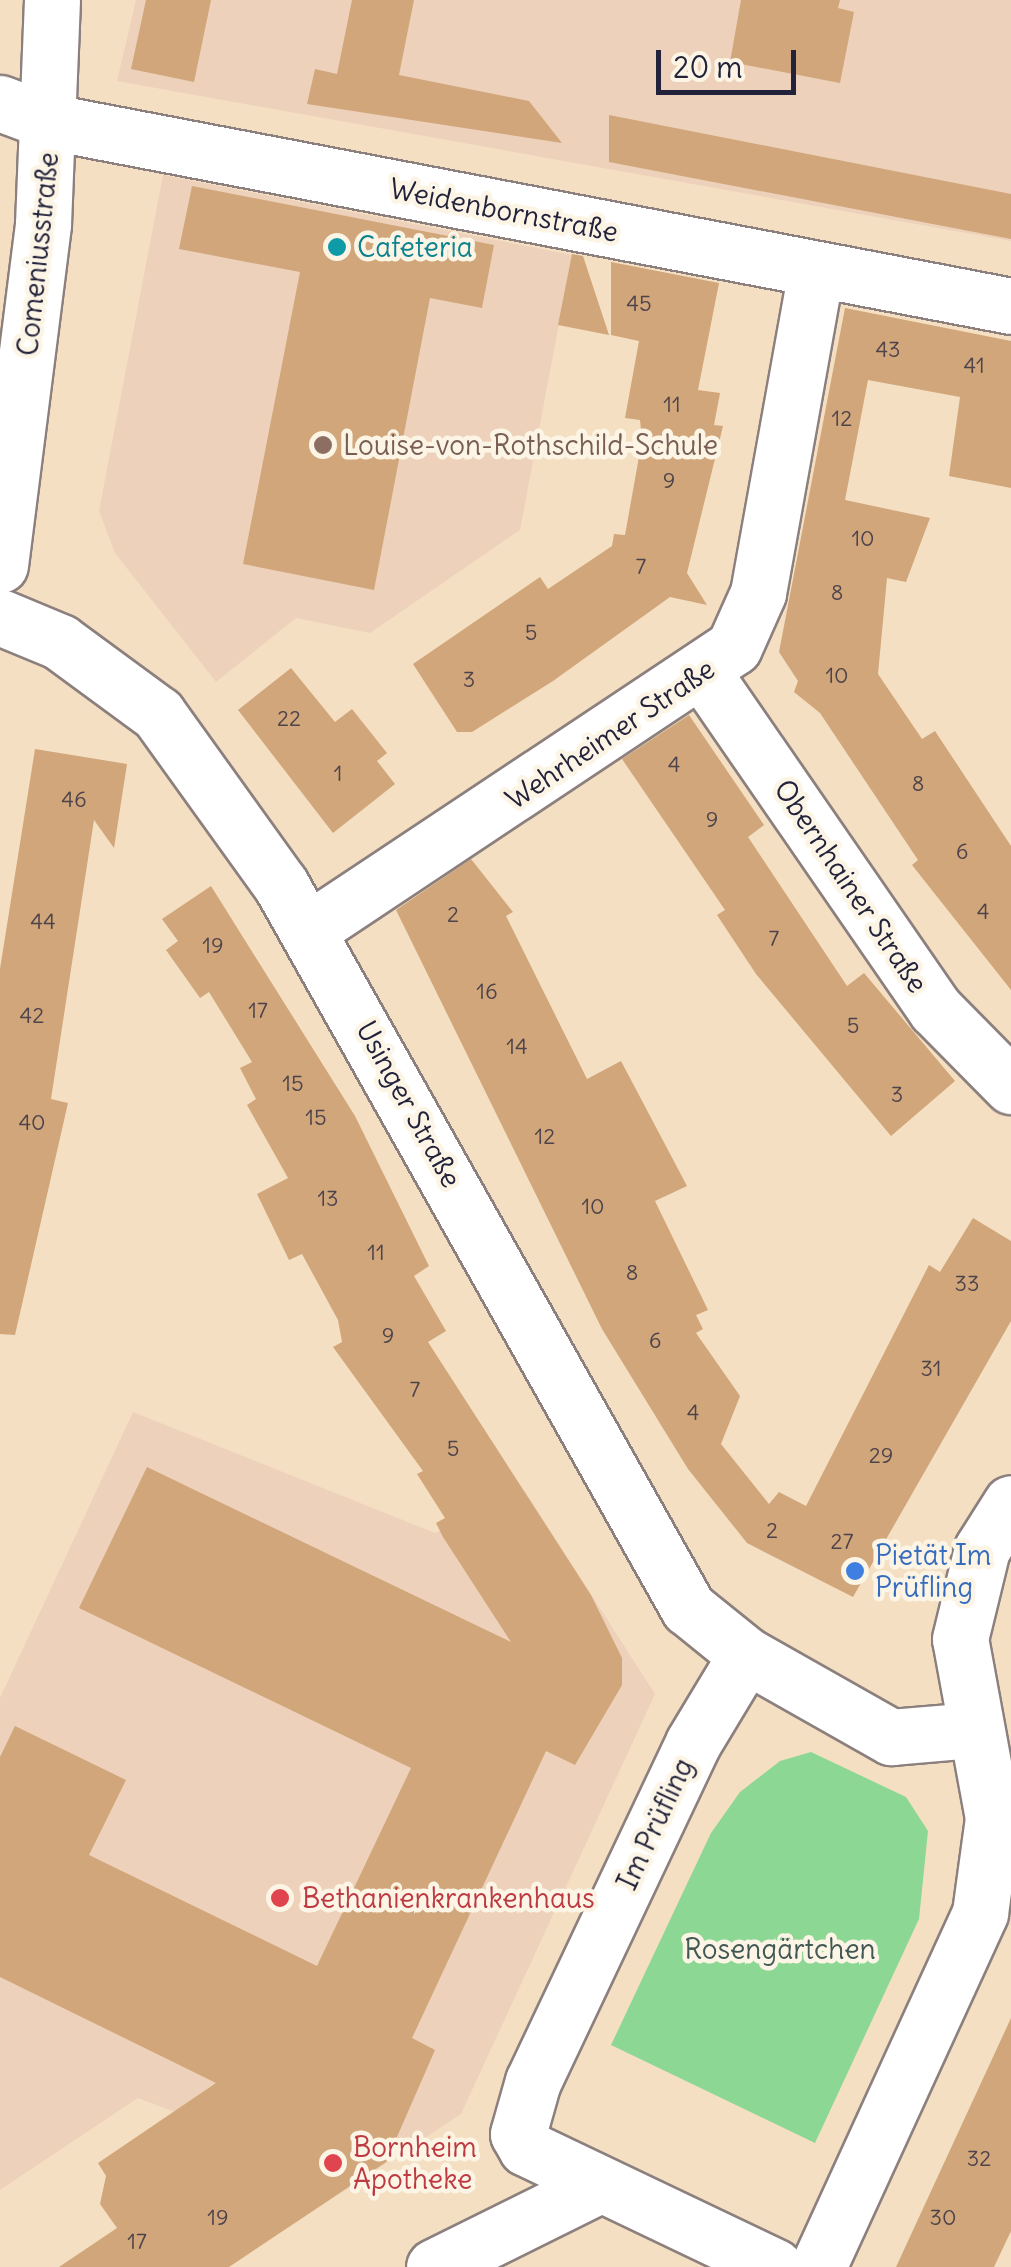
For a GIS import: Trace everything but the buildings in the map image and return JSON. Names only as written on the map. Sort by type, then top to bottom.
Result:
[{"type":"street","name":"Comeniusstraße","points":[[0,565],[51,122],[52,0]]},
{"type":"street","name":"Weidenbornstraße","points":[[0,103],[51,122],[1011,306]]},
{"type":"street","name":"Wehrheimer Straße","points":[[310,929],[704,674],[734,647],[758,594],[816,271]]},
{"type":"street","name":"Usinger Straße","points":[[0,618],[60,642],[158,714],[310,929],[688,1608],[746,1655]]},
{"type":"street","name":"Obernhainer Straße","points":[[704,674],[936,1010],[1011,1086]]},
{"type":"street","points":[[818,2267],[980,1914],[1002,1817],[972,1730],[960,1638],[982,1549],[1011,1503]]},
{"type":"street","points":[[746,1655],[890,1737],[972,1730]]},
{"type":"street","name":"Im Prüfling","points":[[746,1655],[693,1743],[521,2114],[526,2148],[775,2267]]},
{"type":"street","points":[[451,2257],[602,2184]]},
{"type":"shaded area","points":[[136,0],[1011,0],[1011,241],[117,81]]},
{"type":"shaded area","name":"Louise-von-Rothschild-Schule","points":[[163,175],[572,255],[520,530],[370,633],[296,618],[216,682],[115,553],[99,511]]},
{"type":"shaded area","name":"Bethanienkrankenhaus","points":[[133,1412],[435,1533],[524,1490],[655,1694],[461,2114],[283,2231],[215,2127],[138,2098],[0,2190],[0,1698]]},
{"type":"green space","name":"Rosengärtchen","points":[[811,1752],[906,1797],[928,1831],[919,1919],[815,2143],[611,2045],[711,1833],[740,1792],[780,1761]]},
{"type":"place","name":"Cafeteria","points":[[337,247]]},
{"type":"place","name":"Louise-von-Rothschild-Schule","points":[[323,445]]},
{"type":"place","name":"Pietät Im Prüfling","points":[[855,1571]]},
{"type":"place","name":"Bethanienkrankenhaus","points":[[280,1898]]},
{"type":"place","name":"Bornheim Apotheke","points":[[333,2163]]}]
